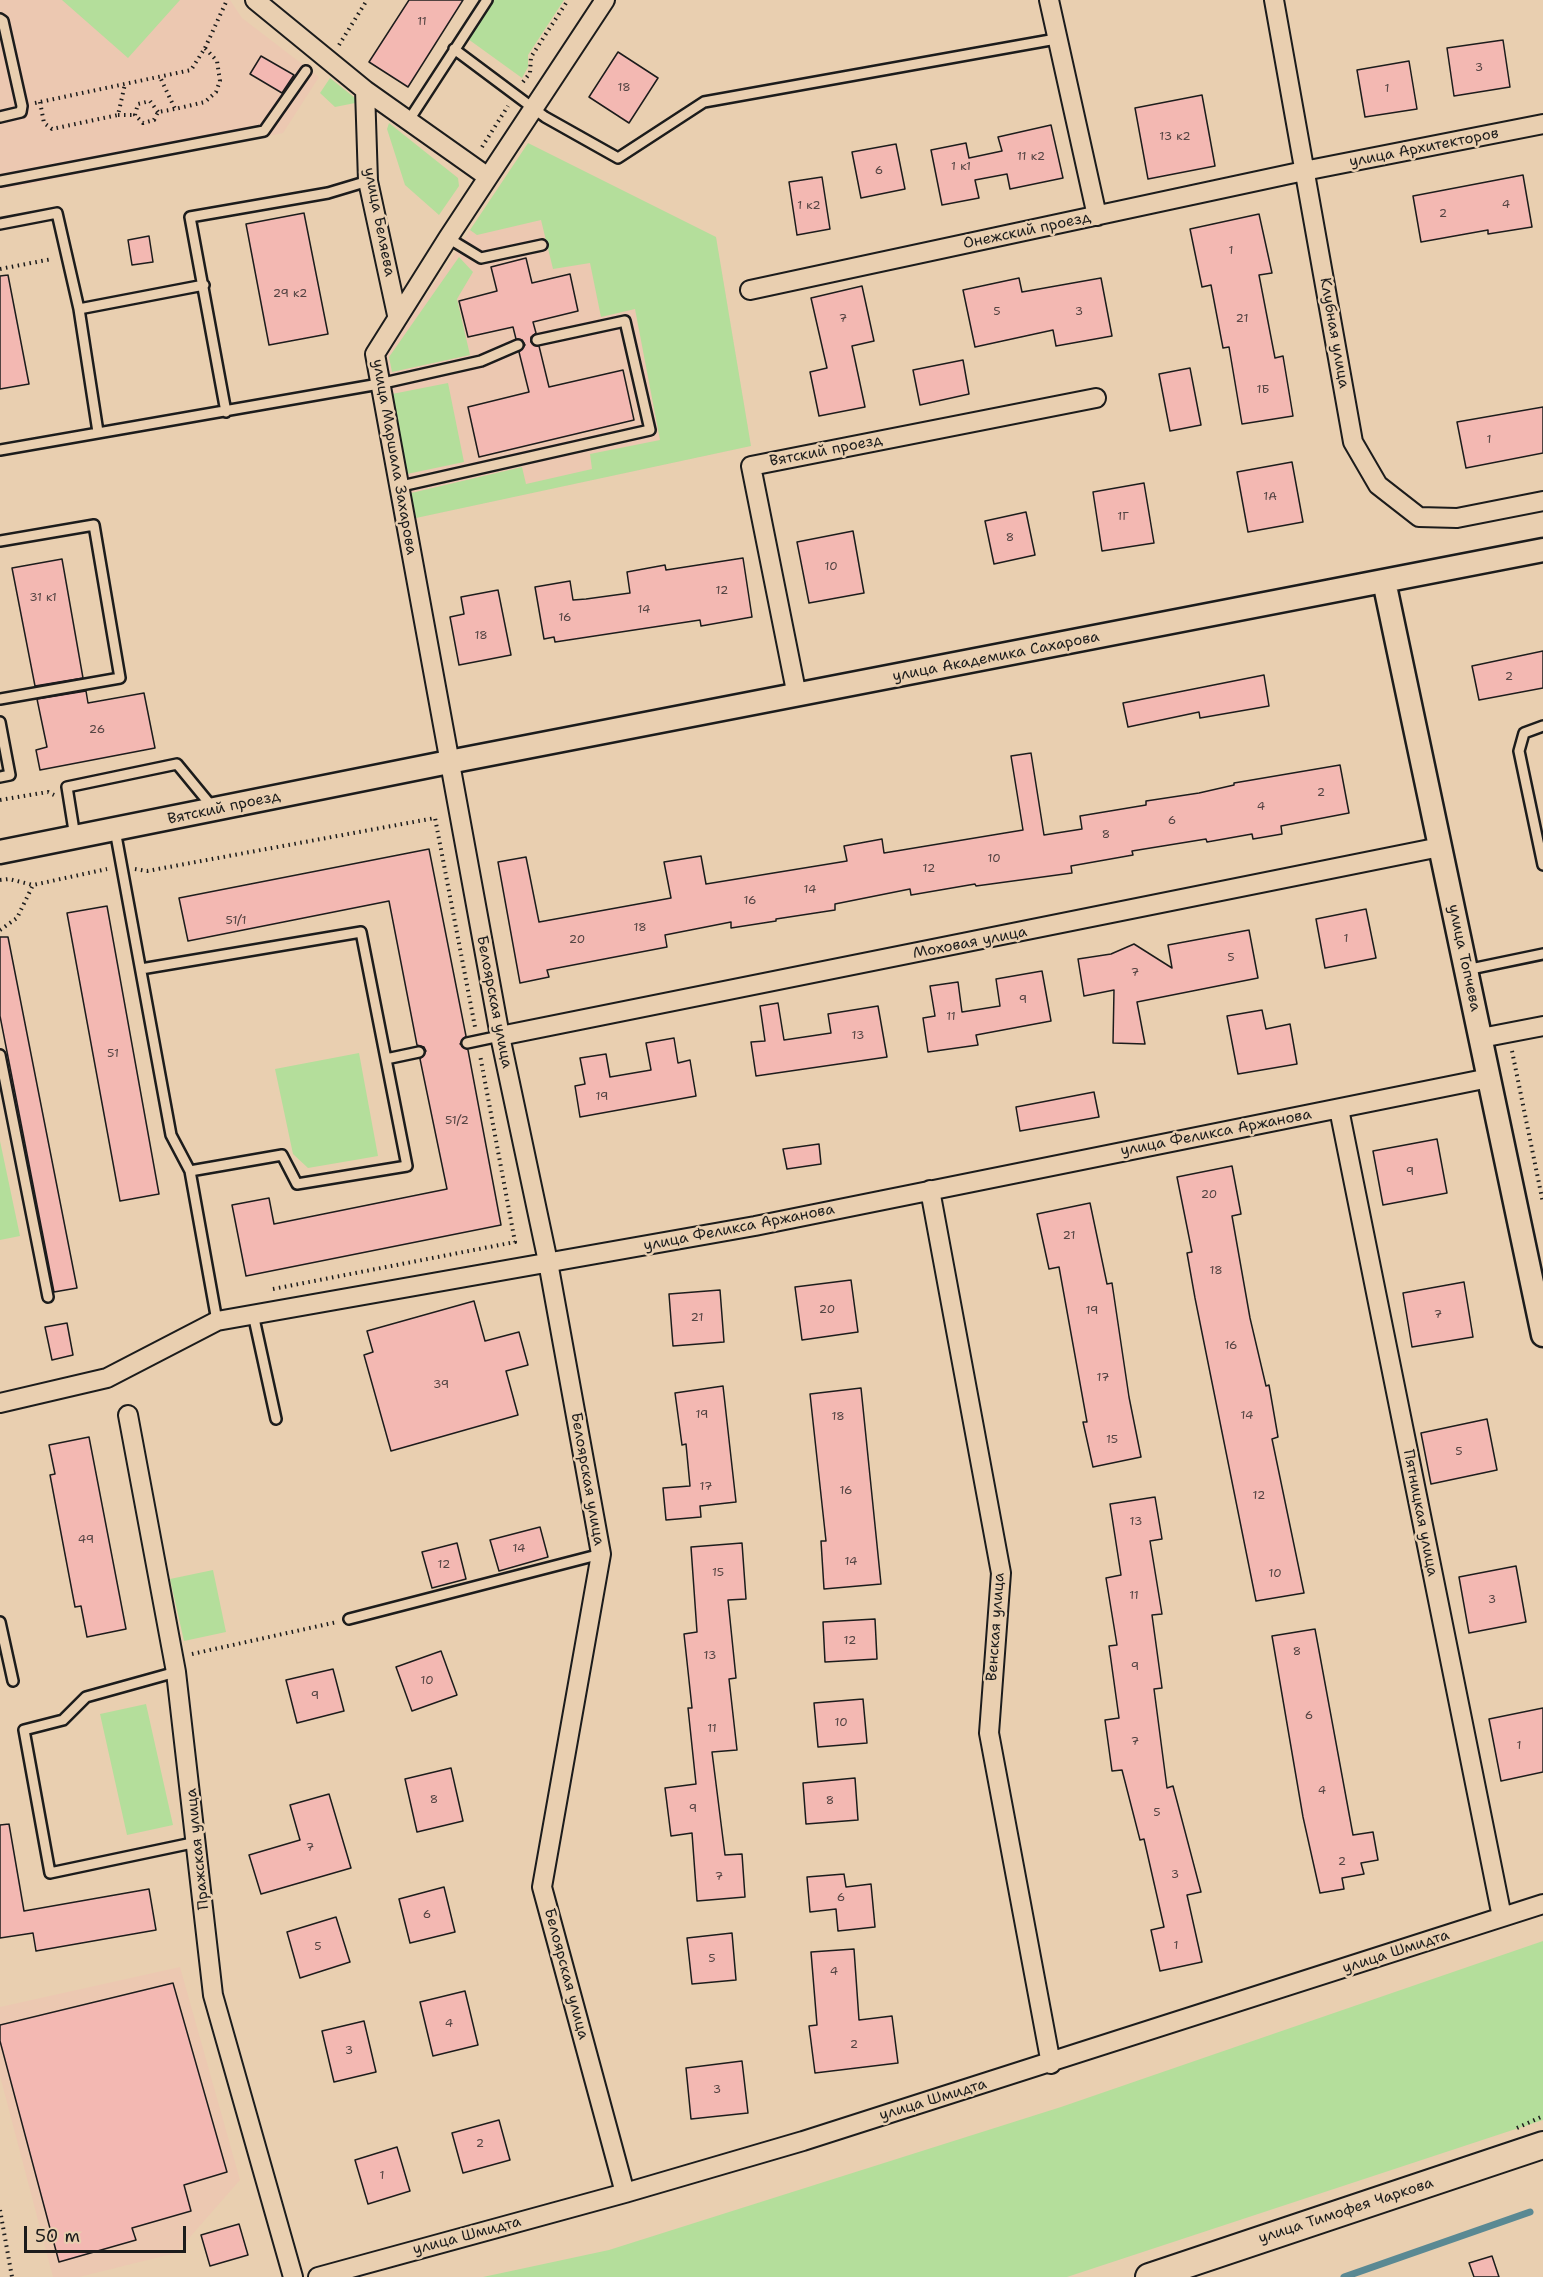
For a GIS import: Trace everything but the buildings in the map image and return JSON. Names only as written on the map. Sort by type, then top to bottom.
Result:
[{"type":"main road","name":"улица Тимофея Чаркова","points":[[1149,2277],[1543,2145]]},
{"type":"street","points":[[255,0],[365,90],[488,177]]},
{"type":"street","name":"улица Маршала Захарова","points":[[449,762],[375,354],[397,315],[447,238],[605,0]]},
{"type":"street","points":[[1049,0],[1097,216]]},
{"type":"street","name":"Клубная улица","points":[[1274,0],[1353,442],[1378,485],[1419,517],[1457,518],[1543,501]]},
{"type":"street","name":"улица Беляева","points":[[365,90],[368,181],[397,315]]},
{"type":"street","name":"улица Архитекторов","points":[[1304,171],[1543,124]]},
{"type":"street","name":"Онежский проезд","points":[[750,290],[1304,171]]},
{"type":"street","name":"Вятский проезд","points":[[797,696],[751,466],[1096,398]]},
{"type":"street","name":"улица Академика Сахарова","points":[[449,762],[1543,550]]},
{"type":"street","name":"улица Топчева","points":[[1384,581],[1543,1335]]},
{"type":"street","name":"Вятский проезд","points":[[0,852],[449,762]]},
{"type":"street","name":"Белоярская улица","points":[[449,762],[500,1036],[549,1262],[601,1554],[542,1887],[625,2193]]},
{"type":"street","name":"Моховая улица","points":[[500,1036],[1440,847]]},
{"type":"street","points":[[1480,1038],[1543,1026]]},
{"type":"street","name":"улица Феликса Аржанова","points":[[0,1403],[107,1378],[218,1321],[755,1226],[1489,1078]]},
{"type":"street","name":"Пятницкая улица","points":[[1339,1109],[1502,1917]]},
{"type":"street","name":"Венская улица","points":[[930,1190],[1001,1573],[988,1733],[1051,2064]]},
{"type":"street","name":"Пражская улица","points":[[128,1415],[175,1665],[198,1842],[213,1995],[293,2277]]},
{"type":"street","name":"улица Шмидта","points":[[318,2277],[625,2193],[1051,2064],[1543,1904]]},
{"type":"lane","points":[[409,120],[486,0]]},
{"type":"lane","points":[[0,19],[3,21],[22,106],[21,112],[0,117]]},
{"type":"lane","points":[[454,49],[534,108],[618,158],[704,102],[1056,39]]},
{"type":"lane","points":[[0,181],[264,131],[306,71]]},
{"type":"lane","points":[[226,412],[190,217],[328,193],[368,181]]},
{"type":"lane","points":[[0,224],[57,213],[79,309],[99,432]]},
{"type":"lane","points":[[447,238],[481,258],[542,245]]},
{"type":"lane","points":[[79,309],[204,285]]},
{"type":"lane","points":[[398,487],[650,430],[625,321],[537,340]]},
{"type":"lane","points":[[0,450],[379,384],[481,362],[518,345]]},
{"type":"lane","points":[[0,541],[94,525],[120,678],[0,699]]},
{"type":"lane","points":[[0,722],[10,775],[0,777]]},
{"type":"lane","points":[[1543,726],[1524,733],[1520,751],[1543,865]]},
{"type":"lane","points":[[75,838],[67,787],[177,765],[215,810]]},
{"type":"lane","points":[[115,830],[171,1135],[190,1171],[218,1321]]},
{"type":"lane","points":[[141,969],[361,932],[407,1166],[297,1184],[282,1155],[190,1171]]},
{"type":"lane","points":[[1466,970],[1543,954]]},
{"type":"lane","points":[[467,1043],[500,1036]]},
{"type":"lane","points":[[386,1059],[419,1052]]},
{"type":"lane","points":[[0,1055],[48,1297]]},
{"type":"lane","points":[[253,1314],[276,1419]]},
{"type":"lane","points":[[349,1619],[601,1554]]},
{"type":"lane","points":[[0,1622],[13,1680]]},
{"type":"lane","points":[[175,1665],[86,1696],[63,1720],[24,1730],[50,1873],[198,1842]]},
{"type":"path","points":[[22,106],[191,70],[205,48],[227,0]]},
{"type":"path","points":[[337,49],[368,0]]},
{"type":"path","points":[[482,147],[530,73],[531,57],[568,0]]},
{"type":"path","points":[[158,112],[205,102],[216,92],[220,81],[217,62],[205,48]]},
{"type":"path","points":[[159,77],[175,109]]},
{"type":"path","points":[[118,115],[125,84]]},
{"type":"path","points":[[135,115],[138,104],[150,101],[158,112]]},
{"type":"path","points":[[40,102],[44,123],[52,129],[118,115],[135,115],[143,123],[154,120],[158,112]]},
{"type":"path","points":[[0,269],[68,256]]},
{"type":"path","points":[[0,800],[48,792],[70,804]]},
{"type":"path","points":[[0,880],[9,879],[33,885],[122,866],[147,871],[435,818],[515,1242],[272,1289]]},
{"type":"path","points":[[0,930],[17,918],[33,885]]},
{"type":"path","points":[[1509,1033],[1543,1203]]},
{"type":"path","points":[[175,1665],[349,1619]]},
{"type":"path","points":[[0,2210],[12,2277]]},
{"type":"shaded area","points":[[0,0],[230,0],[242,18],[319,77],[283,133],[0,190]]},
{"type":"shaded area","points":[[528,143],[716,237],[751,446],[416,518],[385,358]]},
{"type":"shaded area","points":[[180,1967],[240,2180],[176,2253],[79,2277],[53,2277],[0,2076],[0,2007]]},
{"type":"green space","points":[[62,0],[180,0],[128,58]]},
{"type":"green space","points":[[494,0],[564,0],[528,55],[528,67],[522,78],[468,39]]},
{"type":"green space","points":[[330,78],[360,102],[335,107],[320,93]]},
{"type":"green space","points":[[389,123],[458,178],[459,186],[439,215],[405,185],[387,129]]},
{"type":"green space","points":[[528,143],[716,237],[751,446],[416,518],[411,493],[522,467],[526,484],[592,469],[590,454],[660,440],[635,309],[601,317],[590,263],[553,269],[541,220],[477,235],[470,230]]},
{"type":"green space","points":[[459,257],[473,272],[457,299],[470,355],[392,372],[389,357]]},
{"type":"green space","points":[[448,383],[464,462],[407,474],[392,394]]},
{"type":"green space","points":[[359,1053],[378,1156],[308,1168],[293,1154],[275,1069]]},
{"type":"green space","points":[[0,1141],[20,1236],[0,1240]]},
{"type":"green space","points":[[213,1570],[226,1632],[184,1641],[170,1579]]},
{"type":"green space","points":[[146,1704],[173,1825],[127,1835],[100,1714]]},
{"type":"green space","points":[[1543,1941],[1543,2120],[1067,2277],[483,2277],[609,2250],[1061,2107]]},
{"type":"waterway","points":[[1344,2277],[1530,2212]]}]
